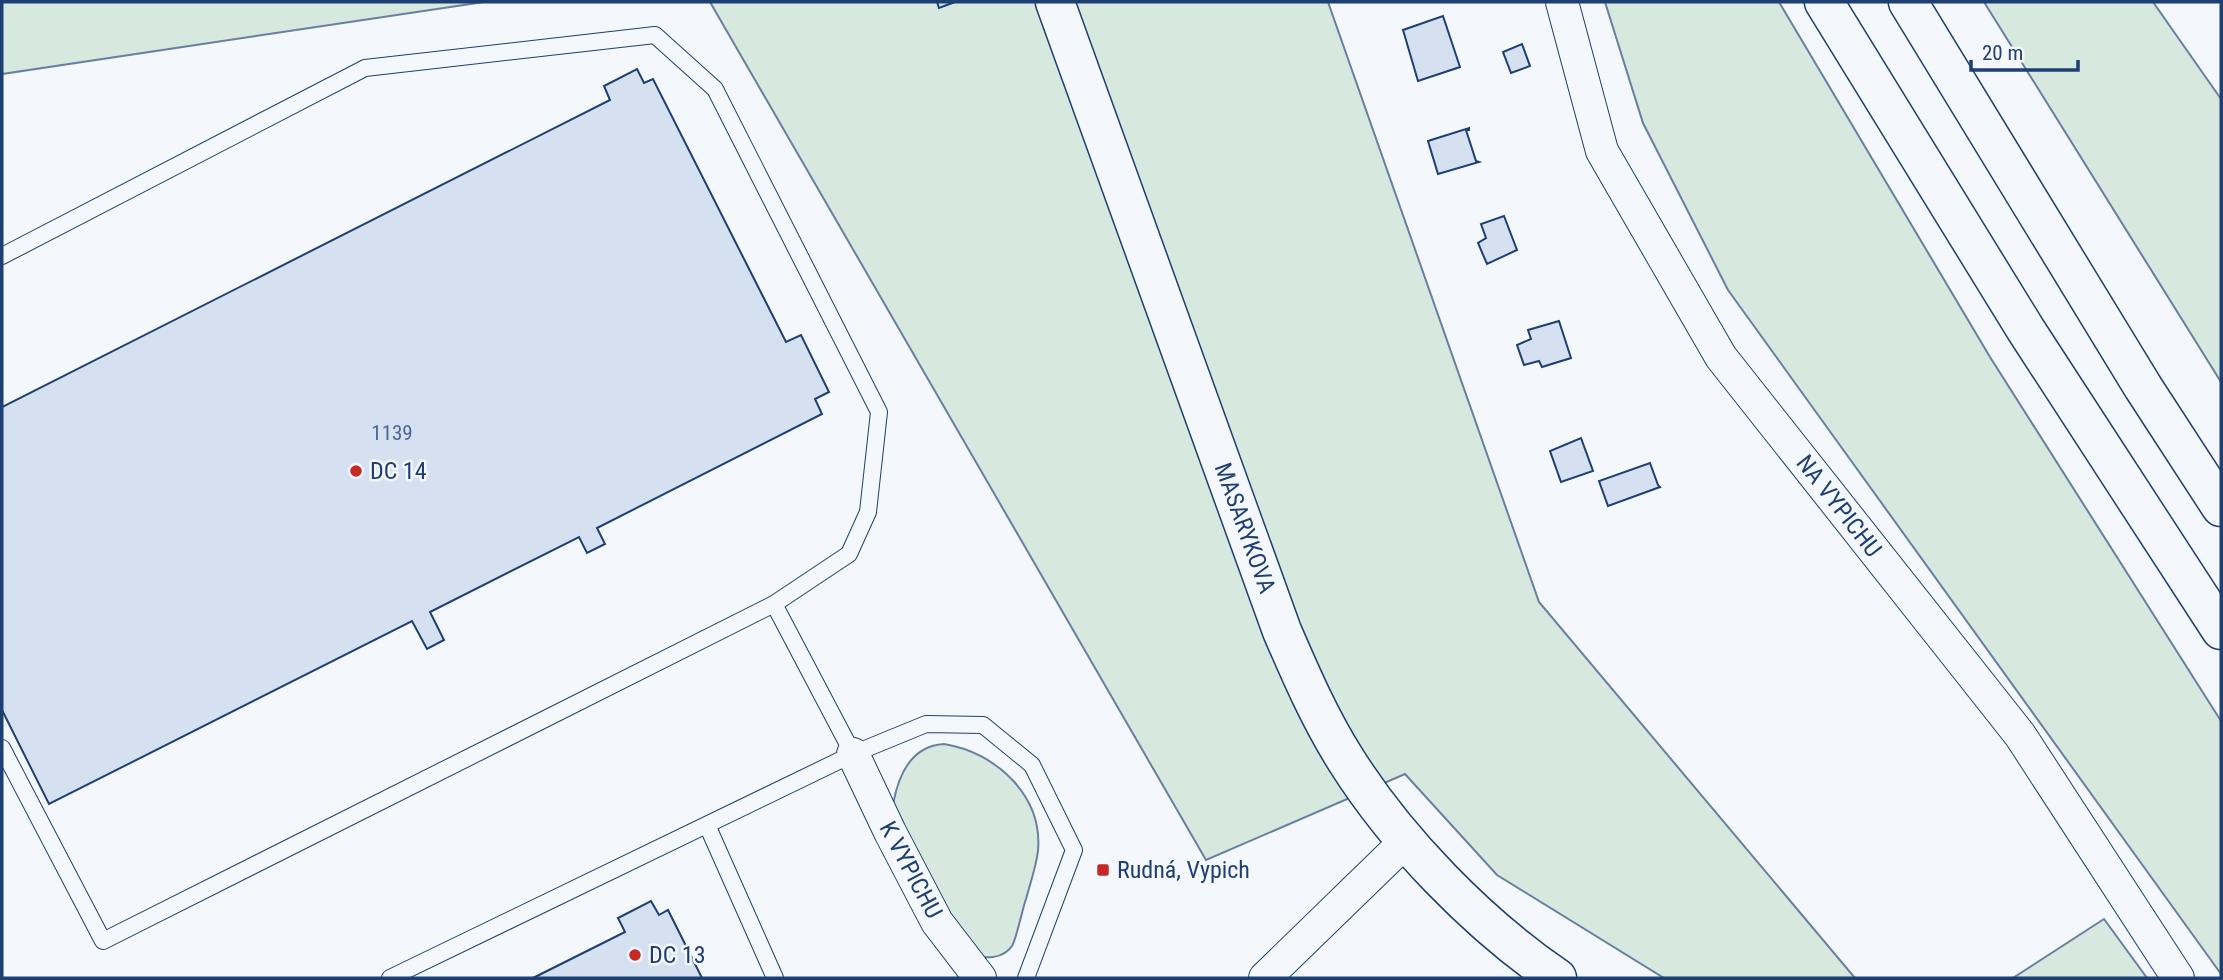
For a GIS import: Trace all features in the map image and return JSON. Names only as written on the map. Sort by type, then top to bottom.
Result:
[{"type":"main road","name":"MASARYKOVA","points":[[1055,2],[1282,631],[1311,697],[1345,759],[1374,802],[1406,841],[1489,924],[1557,978]]},
{"type":"main road","points":[[1824,2],[2026,330],[2221,631]]},
{"type":"main road","points":[[1908,2],[2143,387],[2221,507]]},
{"type":"street","name":"NA VYPICHU","points":[[1562,2],[1602,151],[1721,357],[2020,735],[2178,978]]},
{"type":"street","name":"K VYPICHU","points":[[853,754],[937,922],[980,978]]},
{"type":"street","points":[[1265,978],[1406,841]]},
{"type":"lane","points":[[2,256],[365,68],[655,35],[715,89],[879,412],[868,512],[849,554],[774,604],[103,941],[2,748]]},
{"type":"lane","points":[[774,604],[853,754]]},
{"type":"lane","points":[[390,978],[853,754],[926,724],[983,724],[1032,765],[1074,850],[1026,978]]},
{"type":"lane","points":[[707,825],[775,978]]},
{"type":"shaded area","points":[[2,2],[484,2],[2,74]]},
{"type":"shaded area","points":[[710,2],[1328,2],[1539,602],[1855,978],[1664,978],[1497,875],[1405,774],[1206,860]]},
{"type":"shaded area","points":[[1605,2],[1779,2],[1990,357],[2221,721],[2221,974],[1728,290],[1643,123]]},
{"type":"shaded area","points":[[1984,2],[2153,2],[2221,99],[2221,382]]},
{"type":"shaded area","points":[[944,744],[981,756],[997,767],[1012,779],[1033,812],[1037,831],[1036,863],[1014,942],[999,956],[972,955],[893,805],[898,784],[908,764],[923,750]]},
{"type":"shaded area","points":[[2104,919],[2147,978],[2013,978]]},
{"type":"building","points":[[937,2],[955,2],[939,8]]},
{"type":"building","points":[[1443,16],[1460,67],[1418,81],[1403,30]]},
{"type":"building","points":[[1522,44],[1530,66],[1511,73],[1503,52]]},
{"type":"building","name":"DC 14","points":[[637,69],[644,83],[653,79],[786,342],[801,335],[829,392],[815,399],[822,414],[597,528],[605,544],[587,553],[579,537],[430,612],[444,640],[427,649],[412,621],[49,804],[2,710],[2,407],[610,100],[604,86]]},
{"type":"building","points":[[1469,128],[1466,130],[1476,161],[1479,162],[1438,174],[1428,141]]},
{"type":"building","points":[[1504,216],[1517,250],[1487,264],[1478,243],[1486,238],[1481,224]]},
{"type":"building","points":[[1559,321],[1571,358],[1542,367],[1539,361],[1524,365],[1517,345],[1531,339],[1528,330]]},
{"type":"building","points":[[1581,438],[1593,471],[1561,482],[1550,451]]},
{"type":"building","points":[[1650,463],[1660,487],[1608,506],[1599,481]]},
{"type":"building","name":"DC 13","points":[[651,901],[659,915],[668,910],[702,978],[533,978],[625,932],[618,918]]},
{"type":"place","name":"DC 14","points":[[356,471]]},
{"type":"place","name":"Rudná, Vypich","points":[[1103,870]]},
{"type":"place","name":"DC 13","points":[[635,955]]}]
